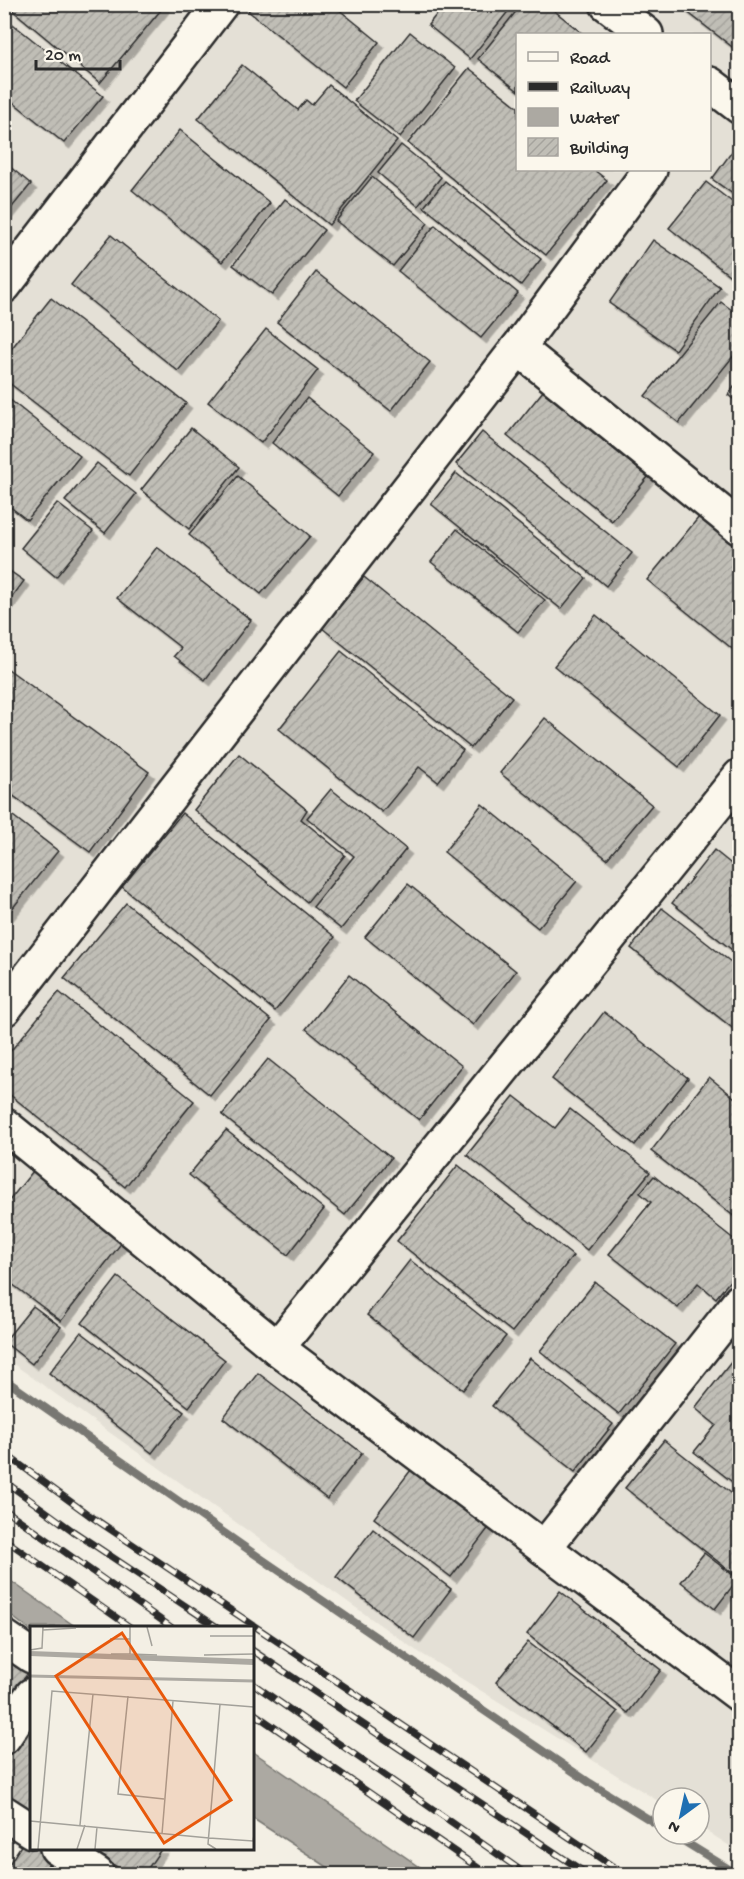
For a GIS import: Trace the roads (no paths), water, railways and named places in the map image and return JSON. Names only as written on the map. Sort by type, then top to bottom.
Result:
[{"type":"street","points":[[4,286],[221,4]]},
{"type":"street","points":[[607,4],[645,33]]},
{"type":"street","points":[[711,87],[740,107]]},
{"type":"street","points":[[4,1009],[518,348],[649,171]]},
{"type":"street","points":[[518,348],[740,528]]},
{"type":"street","points":[[277,1348],[740,776]]},
{"type":"street","points":[[4,1125],[277,1348],[740,1695]]},
{"type":"street","points":[[544,1548],[740,1302]]},
{"type":"street","points":[[4,1637],[30,1655]]},
{"type":"street","points":[[4,1737],[30,1698]]},
{"type":"street","points":[[4,1813],[30,1830]]},
{"type":"street","points":[[58,1849],[97,1875]]},
{"type":"water","points":[[5,1577],[75,1626],[30,1626],[30,1630],[5,1611]]},
{"type":"water","points":[[254,1752],[430,1874],[338,1874],[254,1819]]},
{"type":"waterway","points":[[4,1379],[256,1555],[590,1783],[651,1821]]},
{"type":"waterway","points":[[692,1846],[737,1874]]},
{"type":"railway","points":[[4,1453],[89,1515],[624,1874]]},
{"type":"railway","points":[[4,1481],[73,1531],[216,1626]]},
{"type":"railway","points":[[4,1509],[170,1626]]},
{"type":"railway","points":[[4,1539],[129,1626]]},
{"type":"railway","points":[[254,1651],[587,1874]]},
{"type":"railway","points":[[254,1684],[526,1874]]},
{"type":"railway","points":[[254,1713],[487,1874]]}]
